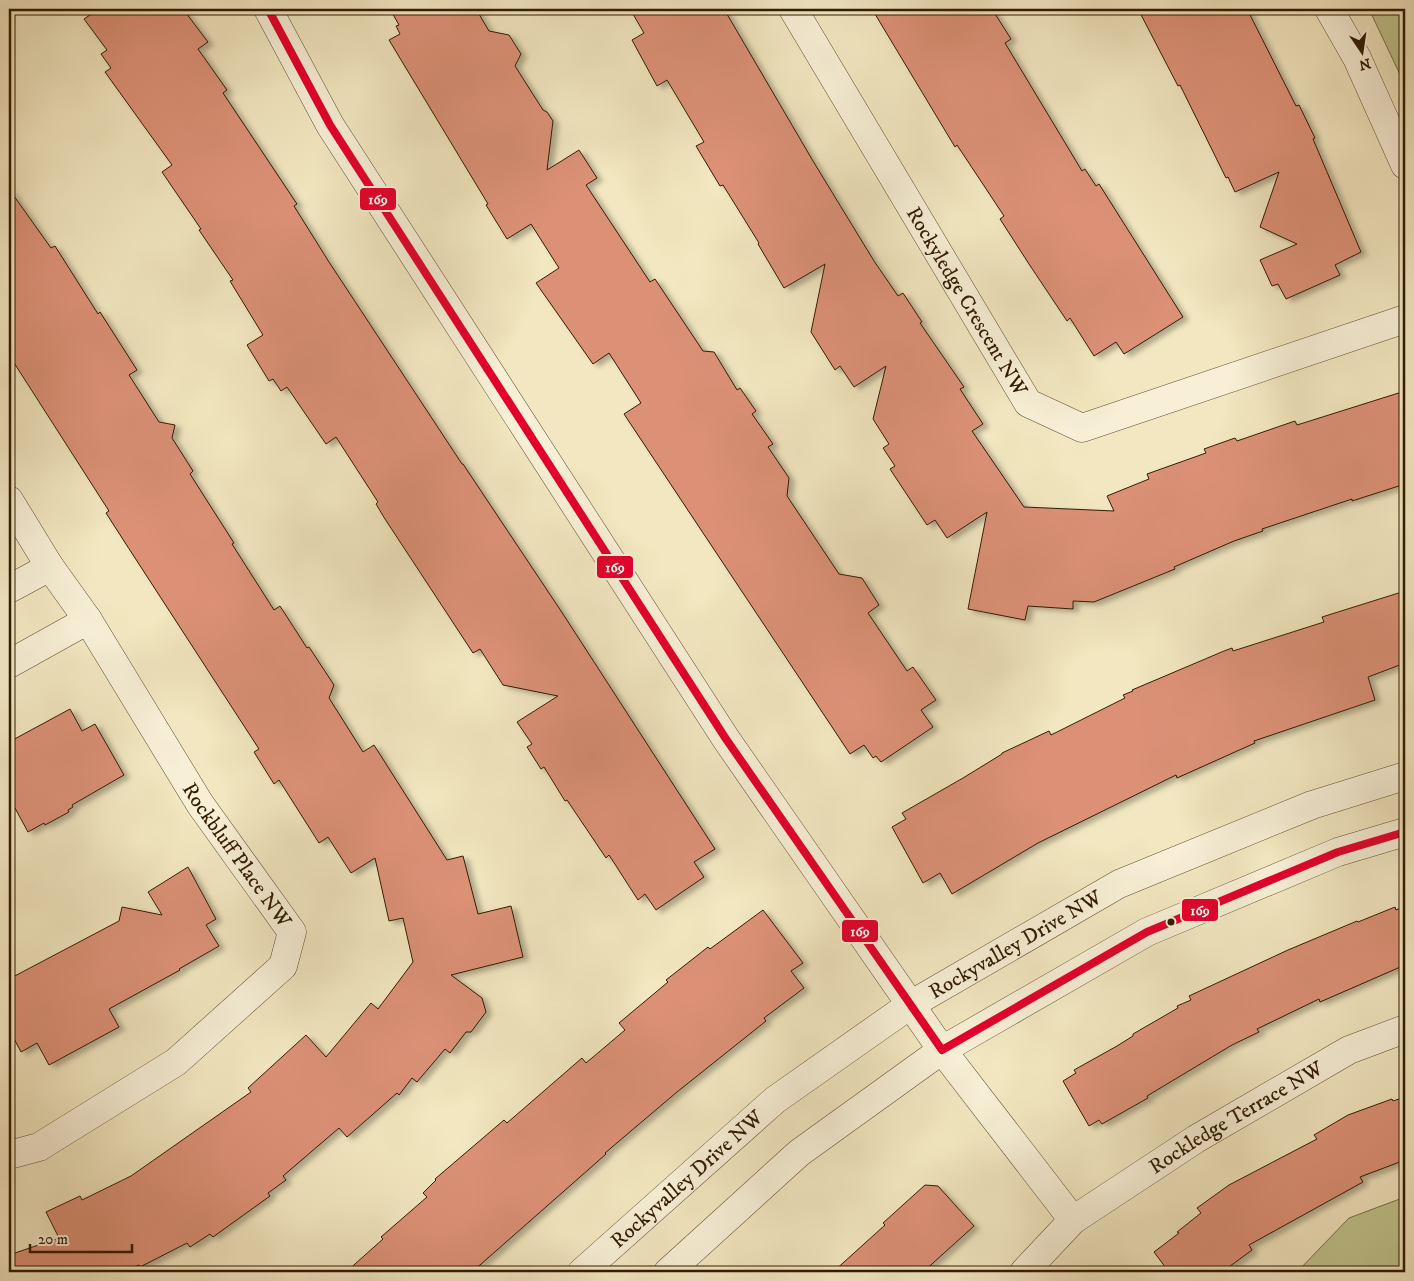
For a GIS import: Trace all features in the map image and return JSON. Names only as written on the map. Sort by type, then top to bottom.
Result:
[{"type":"street","points":[[268,9],[330,125],[726,738],[942,1050],[1073,1220]]},
{"type":"street","name":"Rockyledge Crescent NW","points":[[793,9],[1028,403],[1082,428],[1405,319]]},
{"type":"street","points":[[1330,9],[1357,58],[1405,165]]},
{"type":"street","name":"Rockbluff Place NW","points":[[9,500],[50,567],[88,620],[200,804],[292,932],[282,966],[176,1062],[38,1147],[9,1155]]},
{"type":"street","points":[[9,590],[50,567]]},
{"type":"street","points":[[9,664],[88,620]]},
{"type":"street","name":"Rockyvalley Drive NW","points":[[582,1272],[775,1100],[910,1005],[1119,884],[1312,805],[1405,776]]},
{"type":"street","points":[[668,1272],[800,1153],[942,1050],[1147,932],[1338,852],[1405,832]]},
{"type":"street","name":"Rockledge Terrace NW","points":[[1024,1272],[1073,1220],[1196,1139],[1349,1050],[1405,1029]]},
{"type":"green space","points":[[1369,9],[1405,9],[1405,85]]},
{"type":"green space","points":[[1405,1197],[1405,1272],[1297,1272],[1349,1218]]},
{"type":"building","points":[[99,9],[183,9],[208,42],[198,49],[227,90],[223,93],[297,204],[294,206],[329,262],[563,614],[715,849],[694,862],[704,877],[656,910],[645,894],[638,900],[609,855],[606,858],[567,800],[565,801],[544,767],[541,769],[527,747],[532,744],[517,722],[558,696],[503,685],[480,649],[473,653],[385,519],[376,504],[378,502],[336,437],[326,444],[287,387],[281,391],[273,379],[269,381],[247,345],[263,335],[230,281],[233,280],[162,172],[172,165],[105,72],[111,68],[101,54],[107,50],[84,19]]},
{"type":"building","points":[[390,9],[476,9],[489,31],[509,35],[521,54],[515,66],[543,110],[547,112],[553,121],[547,170],[579,150],[597,178],[586,185],[650,282],[655,279],[703,351],[714,352],[737,390],[740,388],[756,411],[752,414],[773,444],[768,447],[789,478],[787,496],[839,574],[862,578],[879,605],[868,613],[907,671],[913,667],[936,700],[921,710],[933,727],[881,762],[876,756],[873,758],[864,745],[850,754],[624,414],[641,403],[609,353],[593,364],[536,283],[559,268],[531,224],[507,239],[486,205],[488,204],[389,40],[400,34],[396,26],[399,25]]},
{"type":"building","points":[[630,9],[724,9],[874,261],[898,296],[903,293],[922,322],[920,323],[964,387],[960,389],[983,424],[972,431],[1024,507],[1114,511],[1107,496],[1149,479],[1147,474],[1206,453],[1204,449],[1235,438],[1237,441],[1295,421],[1297,425],[1405,391],[1405,484],[1352,501],[1352,499],[1262,529],[1263,531],[1234,541],[1174,567],[1175,569],[1094,602],[1073,601],[1073,609],[1028,606],[1025,620],[968,609],[987,512],[947,538],[935,520],[927,525],[890,469],[895,466],[883,448],[889,444],[873,419],[886,366],[854,387],[840,366],[835,370],[811,332],[825,264],[784,288],[759,243],[723,185],[720,186],[696,146],[704,142],[667,80],[657,86],[632,40],[644,33]]},
{"type":"building","points":[[872,9],[992,9],[1011,39],[1005,43],[1082,171],[1085,169],[1096,186],[1099,184],[1183,317],[1124,354],[1116,342],[1094,356],[1070,318],[1067,321],[1000,219],[1004,216],[957,145],[955,147]]},
{"type":"building","points":[[1138,9],[1247,9],[1296,106],[1299,105],[1315,138],[1313,139],[1361,252],[1335,265],[1340,275],[1286,299],[1278,284],[1272,286],[1260,260],[1297,244],[1260,227],[1279,172],[1235,192],[1228,177],[1226,178],[1180,85],[1178,86]]},
{"type":"building","points":[[9,189],[51,248],[55,246],[98,314],[100,312],[137,370],[129,375],[159,422],[175,425],[172,438],[193,471],[190,474],[274,610],[280,606],[334,685],[329,698],[363,752],[374,745],[447,860],[463,856],[478,914],[511,906],[523,957],[451,975],[482,998],[486,1012],[471,1032],[466,1032],[450,1053],[445,1049],[417,1082],[412,1078],[399,1095],[397,1093],[347,1137],[339,1128],[283,1176],[286,1180],[268,1193],[270,1196],[213,1237],[210,1234],[190,1247],[187,1243],[140,1267],[139,1265],[123,1272],[9,1272],[9,1255],[59,1238],[46,1212],[80,1196],[82,1200],[131,1176],[251,1092],[248,1088],[306,1035],[326,1057],[371,1003],[378,1009],[413,962],[403,918],[389,921],[375,858],[351,873],[328,837],[319,843],[279,780],[274,784],[254,752],[259,749],[106,513],[109,511],[9,355]]},
{"type":"building","points":[[1405,591],[1405,663],[1368,677],[1375,700],[1254,741],[1255,743],[1177,778],[1176,775],[1038,843],[952,894],[940,873],[923,883],[892,827],[906,819],[902,813],[1002,753],[1049,731],[1051,735],[1125,698],[1123,695],[1132,690],[1232,648],[1233,651],[1324,622],[1322,617]]},
{"type":"building","points":[[70,709],[82,731],[95,724],[124,775],[72,805],[73,807],[68,810],[69,812],[28,832],[9,797],[9,742]]},
{"type":"building","points":[[188,867],[216,919],[206,925],[219,946],[109,1009],[119,1027],[49,1065],[37,1043],[21,1052],[9,1029],[9,979],[119,921],[122,907],[162,915],[148,892]]},
{"type":"building","points":[[1405,906],[1405,965],[1320,1002],[1319,999],[1257,1029],[1259,1032],[1232,1045],[1147,1096],[1148,1098],[1102,1124],[1099,1120],[1089,1126],[1063,1081],[1076,1073],[1074,1070],[1117,1046],[1133,1036],[1133,1034],[1178,1008],[1177,1006],[1191,1000],[1189,996],[1288,950],[1357,921],[1395,907],[1396,910]]},
{"type":"building","points":[[763,910],[803,963],[791,971],[804,988],[764,1018],[766,1021],[677,1092],[605,1153],[472,1272],[346,1272],[383,1239],[381,1237],[427,1197],[423,1193],[435,1179],[504,1120],[507,1123],[582,1058],[586,1063],[625,1030],[619,1023],[668,982],[666,980],[708,947],[710,949]]},
{"type":"building","points":[[1405,1097],[1405,1160],[1360,1177],[1363,1182],[1249,1245],[1252,1250],[1222,1272],[1169,1272],[1154,1252],[1201,1213],[1197,1208],[1229,1185],[1317,1139],[1314,1135],[1348,1115],[1392,1099],[1393,1101]]},
{"type":"building","points":[[925,1185],[938,1186],[974,1226],[923,1272],[833,1272],[885,1225],[883,1223]]},
{"type":"transit line","name":"169","points":[[268,9],[330,125],[726,739],[942,1050],[1147,932],[1338,852],[1405,832]]}]
